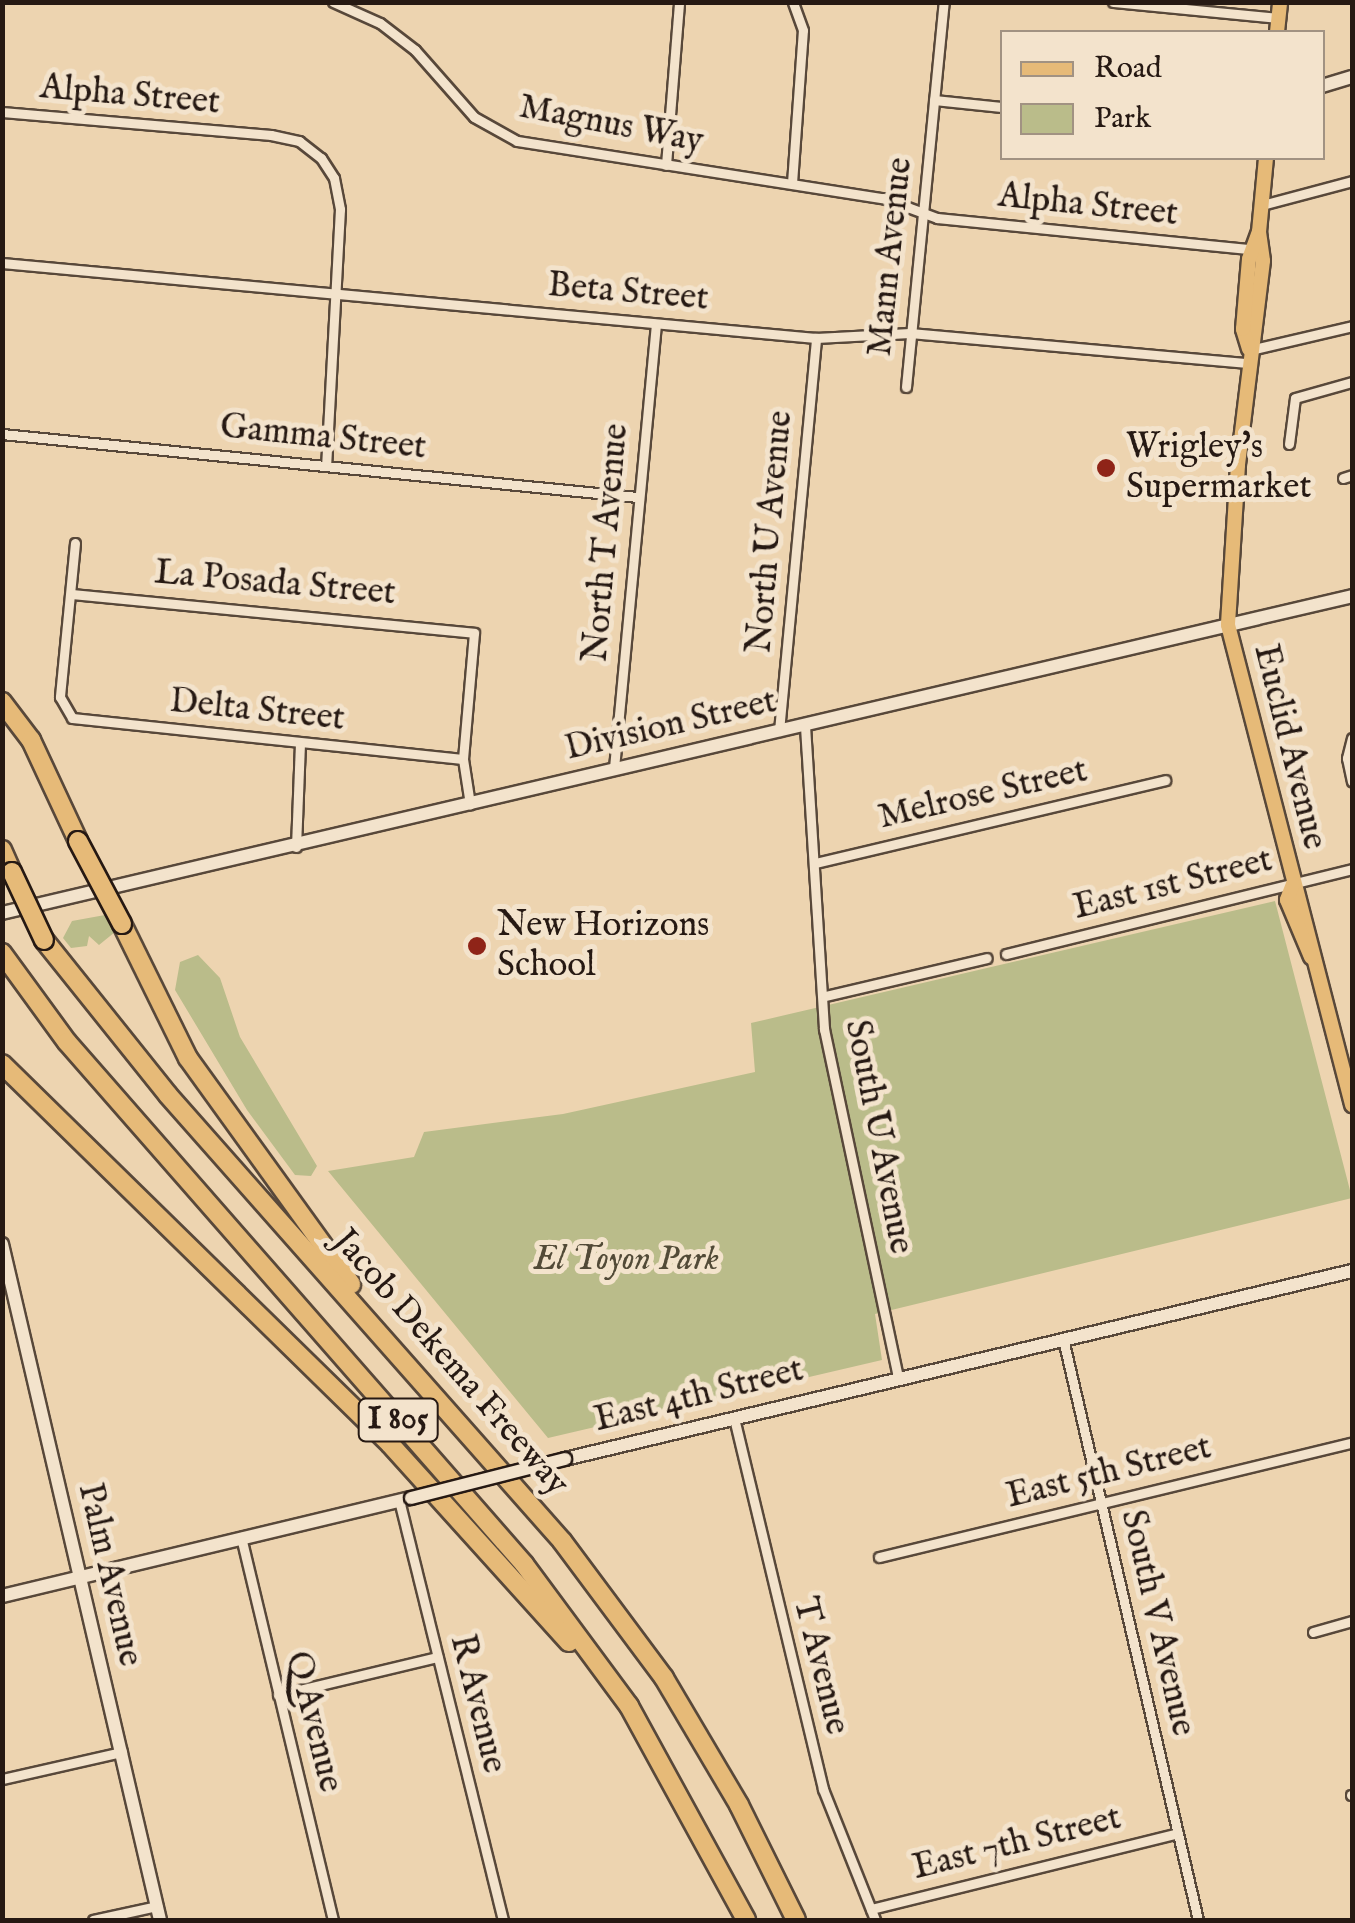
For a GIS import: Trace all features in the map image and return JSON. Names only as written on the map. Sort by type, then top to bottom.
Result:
[{"type":"highway","points":[[2,702],[31,740],[188,1058],[407,1362]]},
{"type":"highway","name":"Jacob Dekema Freeway","points":[[2,850],[7,878],[44,940],[168,1095],[562,1541],[664,1678],[739,1805],[796,1920]]},
{"type":"highway","name":"Jacob Dekema Freeway","points":[[2,952],[67,1042],[524,1564],[622,1696],[700,1825],[746,1920]]},
{"type":"highway","points":[[2,975],[67,1042]]},
{"type":"highway","points":[[2,1064],[390,1444],[622,1696]]},
{"type":"main road","points":[[1249,357],[1260,293],[1259,232],[1266,160]]},
{"type":"main road","points":[[1249,357],[1243,329],[1250,249],[1259,232]]},
{"type":"main road","name":"Euclid Avenue","points":[[1249,357],[1228,625],[1293,884],[1287,900],[1314,962],[1352,1105]]},
{"type":"street","name":"Magnus Way","points":[[333,2],[380,23],[415,50],[487,126],[517,140],[792,183],[922,210]]},
{"type":"street","points":[[666,165],[679,2]]},
{"type":"street","name":"Mann Avenue","points":[[906,387],[944,2]]},
{"type":"street","points":[[1113,2],[1279,18]]},
{"type":"street","points":[[792,183],[803,30],[794,3]]},
{"type":"street","points":[[1325,85],[1352,78]]},
{"type":"street","points":[[934,100],[1000,107]]},
{"type":"street","name":"Alpha Street","points":[[2,112],[253,133],[299,141],[330,171],[340,209],[332,294],[326,466]]},
{"type":"street","points":[[1262,205],[1352,181]]},
{"type":"street","name":"Alpha Street","points":[[922,210],[937,218],[1250,249]]},
{"type":"street","name":"Beta Street","points":[[2,262],[816,338],[910,332],[1249,357],[1352,326]]},
{"type":"street","name":"North T Avenue","points":[[614,768],[656,324]]},
{"type":"street","name":"North U Avenue","points":[[780,731],[816,338]]},
{"type":"street","points":[[1289,444],[1296,398],[1352,382]]},
{"type":"street","name":"Gamma Street","points":[[2,434],[638,496]]},
{"type":"street","points":[[71,594],[75,542]]},
{"type":"street","name":"La Posada Street","points":[[71,594],[474,633],[463,758]]},
{"type":"street","name":"Delta Street","points":[[71,594],[60,697],[63,710],[83,722],[463,758]]},
{"type":"street","name":"Division Street","points":[[2,913],[1352,596]]},
{"type":"street","name":"South U Avenue","points":[[805,726],[825,996],[841,1123],[898,1378]]},
{"type":"street","points":[[1352,739],[1347,758],[1352,781]]},
{"type":"street","points":[[296,847],[300,744]]},
{"type":"street","points":[[463,758],[470,804]]},
{"type":"street","name":"Melrose Street","points":[[815,863],[1164,780]]},
{"type":"street","name":"East 1st Street","points":[[1006,954],[1352,869]]},
{"type":"street","points":[[825,996],[987,958]]},
{"type":"street","name":"Palm Avenue","points":[[2,1244],[160,1920]]},
{"type":"street","name":"East 4th Street","points":[[2,1596],[1352,1271]]},
{"type":"street","name":"South V Avenue","points":[[1063,1339],[1198,1920]]},
{"type":"street","name":"T Avenue","points":[[734,1418],[823,1789],[875,1920]]},
{"type":"street","name":"East 5th Street","points":[[879,1557],[1352,1443]]},
{"type":"street","name":"R Avenue","points":[[405,1499],[438,1658],[503,1920]]},
{"type":"street","name":"Q Avenue","points":[[240,1536],[333,1920]]},
{"type":"street","points":[[1312,1632],[1352,1621]]},
{"type":"street","points":[[278,1695],[438,1658]]},
{"type":"street","points":[[2,1779],[122,1752]]},
{"type":"street","name":"East 7th Street","points":[[871,1909],[1178,1832]]},
{"type":"street","points":[[92,1920],[157,1906]]},
{"type":"green space","name":"El Toyon Park","points":[[1275,901],[1352,1198],[875,1314],[882,1360],[548,1438],[328,1171],[414,1157],[424,1132],[563,1114],[755,1072],[751,1023]]},
{"type":"green space","points":[[105,915],[115,932],[99,945],[89,936],[87,946],[71,948],[63,938],[72,921]]},
{"type":"green space","points":[[198,955],[220,978],[240,1037],[317,1166],[311,1176],[295,1175],[247,1110],[175,990],[180,962]]},
{"type":"place","name":"Wrigley's Supermarket","points":[[1106,468]]},
{"type":"place","name":"New Horizons School","points":[[477,946]]}]
